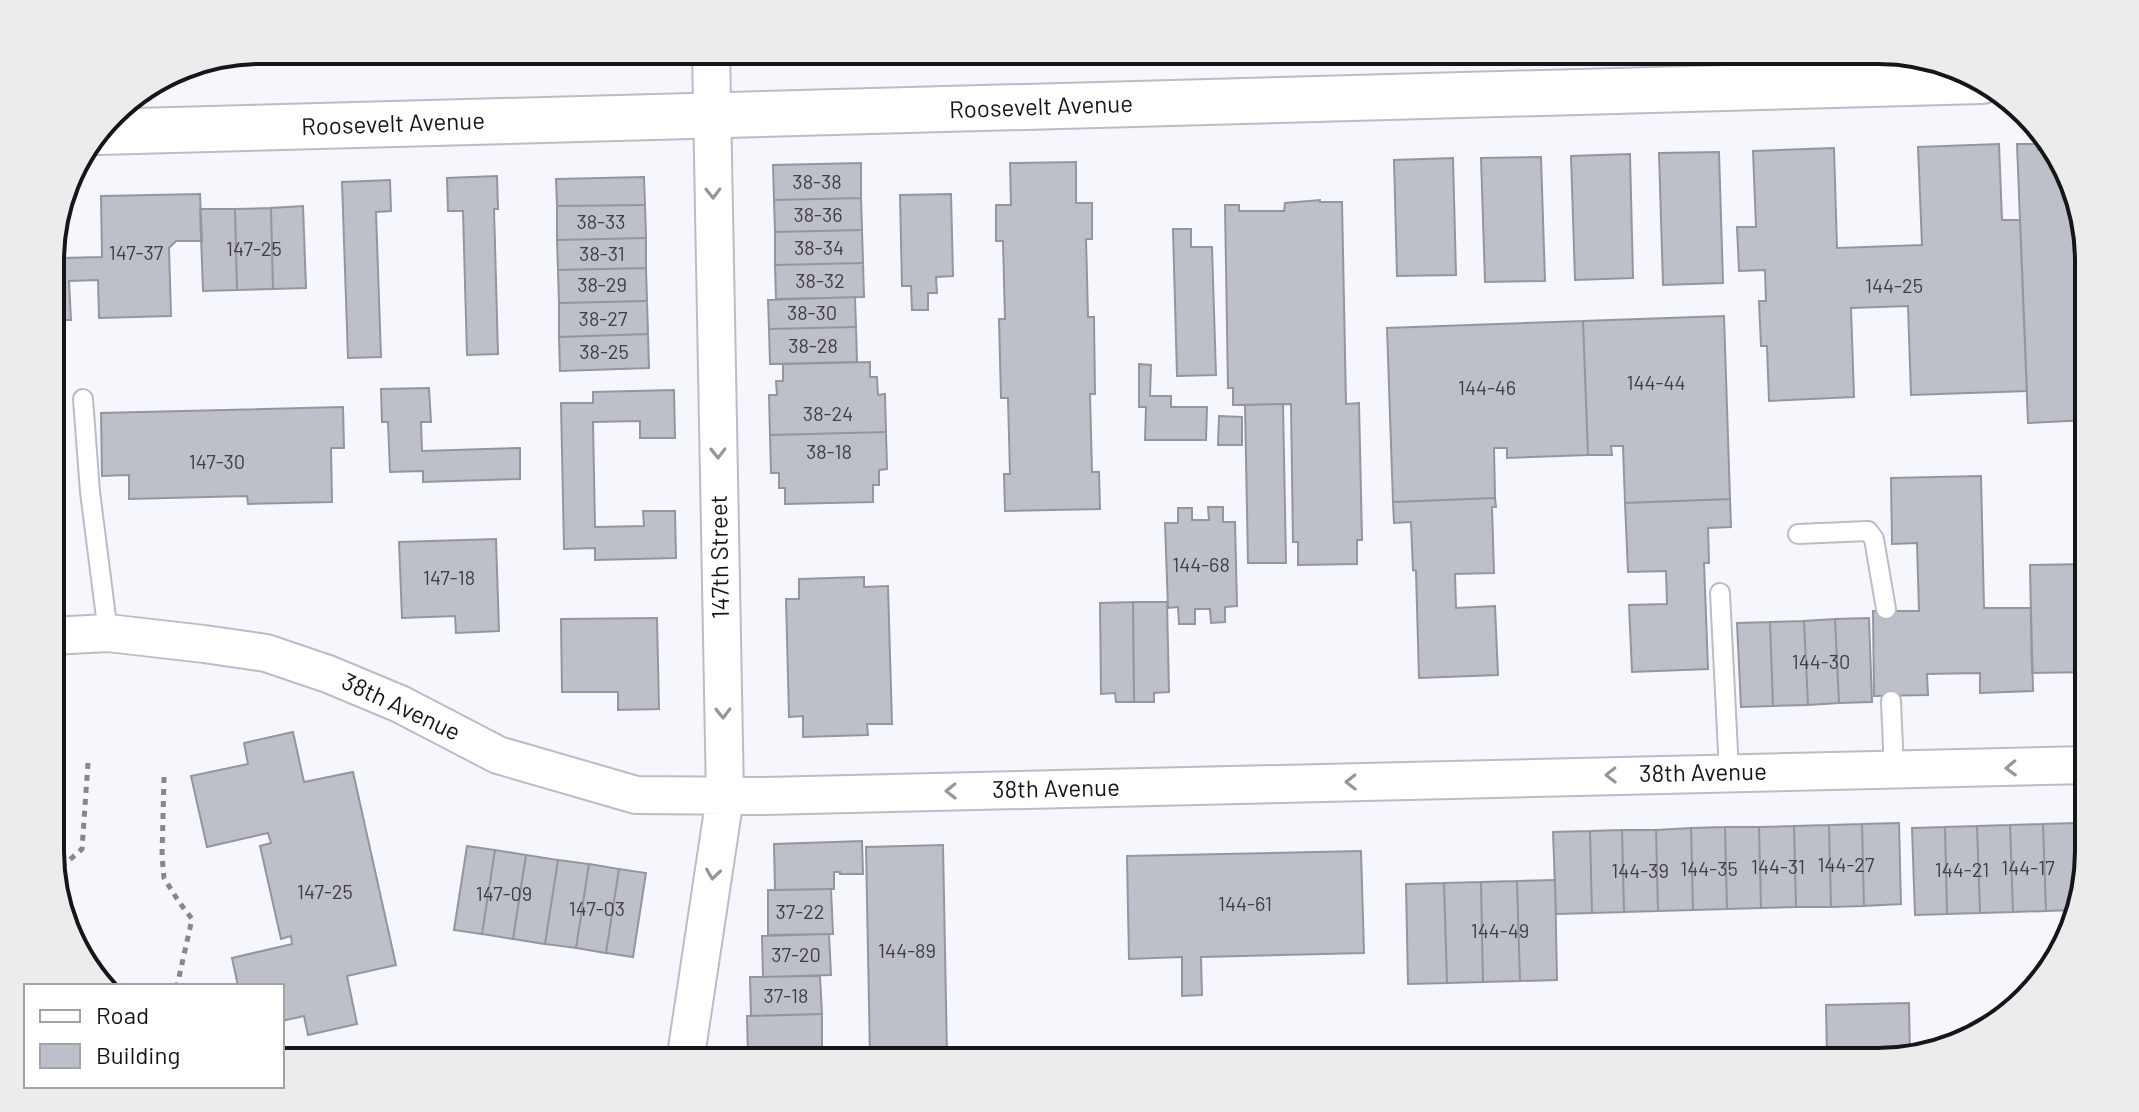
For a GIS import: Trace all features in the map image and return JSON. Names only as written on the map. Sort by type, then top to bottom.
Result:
[{"type":"street","name":"147th Street","points":[[687,1048],[725,797],[711,64]]},
{"type":"street","name":"Roosevelt Avenue","points":[[113,132],[1959,82]]},
{"type":"street","name":"38th Avenue","points":[[64,635],[108,633],[266,653],[328,674],[400,704],[498,755],[636,795],[725,797],[2075,765]]},
{"type":"lane","points":[[83,399],[90,492],[108,633]]},
{"type":"lane","points":[[1798,534],[1868,531],[1874,539],[1886,609]]},
{"type":"lane","points":[[1720,593],[1729,772]]},
{"type":"lane","points":[[1891,701],[1894,771]]},
{"type":"path","points":[[65,864],[82,849],[88,763]]},
{"type":"path","points":[[164,777],[164,878],[192,919],[177,984]]},
{"type":"building","points":[[1999,144],[2002,220],[2020,220],[2027,391],[1911,395],[1908,306],[1851,308],[1854,397],[1769,401],[1767,346],[1761,346],[1759,301],[1766,301],[1765,270],[1739,271],[1737,227],[1756,227],[1753,151],[1834,148],[1837,248],[1922,245],[1918,147]]},
{"type":"building","points":[[2017,144],[2036,144],[2049,162],[2068,210],[2075,261],[2075,421],[2028,423]]},
{"type":"building","points":[[1719,152],[1723,283],[1663,285],[1659,153]]},
{"type":"building","points":[[1630,154],[1633,278],[1575,280],[1571,156]]},
{"type":"building","points":[[1541,157],[1545,281],[1485,282],[1481,158]]},
{"type":"building","points":[[1453,158],[1456,275],[1397,276],[1394,160]]},
{"type":"building","points":[[1076,162],[1076,203],[1092,203],[1092,239],[1086,239],[1088,317],[1094,317],[1095,394],[1090,394],[1092,472],[1099,472],[1100,509],[1005,511],[1004,474],[1010,474],[1008,398],[1001,398],[999,319],[1005,319],[1003,241],[996,241],[996,205],[1011,205],[1010,163]]},
{"type":"building","points":[[861,163],[861,198],[774,200],[773,165]]},
{"type":"building","points":[[497,176],[498,209],[494,209],[498,354],[467,355],[463,211],[448,211],[447,178]]},
{"type":"building","points":[[644,177],[645,205],[557,206],[556,179]]},
{"type":"building","points":[[390,180],[391,211],[376,212],[381,357],[348,358],[342,182]]},
{"type":"building","points":[[200,194],[202,241],[176,241],[169,248],[171,316],[99,318],[98,280],[69,281],[71,320],[64,320],[64,258],[102,257],[101,196]]},
{"type":"building","points":[[951,194],[953,276],[936,277],[937,293],[928,293],[928,310],[912,310],[911,286],[902,286],[900,195]]},
{"type":"building","points":[[861,198],[862,230],[775,232],[774,200]]},
{"type":"building","points":[[1342,202],[1346,404],[1359,403],[1362,540],[1357,540],[1357,564],[1298,565],[1298,542],[1293,542],[1291,404],[1233,405],[1233,388],[1228,388],[1225,205],[1239,205],[1239,211],[1284,211],[1285,203]]},
{"type":"building","points":[[645,205],[646,238],[557,240],[557,206]]},
{"type":"building","points":[[303,206],[306,288],[273,289],[271,208]]},
{"type":"building","points":[[271,208],[273,289],[237,290],[235,209]]},
{"type":"building","points":[[200,209],[235,209],[237,290],[203,291]]},
{"type":"building","points":[[1173,229],[1191,229],[1191,247],[1212,247],[1216,375],[1177,376]]},
{"type":"building","points":[[862,230],[863,263],[775,265],[775,232]]},
{"type":"building","points":[[646,238],[646,268],[558,270],[557,240]]},
{"type":"building","points":[[863,263],[864,297],[776,299],[775,265]]},
{"type":"building","points":[[646,268],[647,301],[559,303],[558,270]]},
{"type":"building","points":[[855,297],[856,327],[769,329],[768,300]]},
{"type":"building","points":[[647,301],[648,334],[559,337],[559,303]]},
{"type":"building","points":[[1724,316],[1730,499],[1625,503],[1623,446],[1611,446],[1612,455],[1588,455],[1583,321]]},
{"type":"building","points":[[1583,321],[1588,455],[1507,458],[1507,448],[1494,448],[1495,498],[1393,502],[1387,328]]},
{"type":"building","points":[[856,327],[857,362],[770,364],[769,329]]},
{"type":"building","points":[[648,334],[649,368],[560,371],[559,337]]},
{"type":"building","points":[[870,362],[870,377],[877,377],[878,395],[885,394],[886,432],[770,435],[769,395],[777,395],[776,381],[783,381],[783,364]]},
{"type":"building","points":[[1139,364],[1151,365],[1150,396],[1171,396],[1171,407],[1207,407],[1206,440],[1145,440],[1146,407],[1139,407]]},
{"type":"building","points":[[429,388],[431,422],[421,422],[422,451],[520,448],[520,479],[423,482],[423,471],[390,472],[388,422],[382,422],[381,389]]},
{"type":"building","points":[[674,390],[675,438],[640,438],[640,421],[593,422],[595,527],[644,526],[643,511],[675,511],[676,558],[595,560],[595,548],[564,549],[561,403],[593,403],[593,392]]},
{"type":"building","points":[[1283,404],[1286,563],[1248,563],[1245,405]]},
{"type":"building","points":[[343,407],[344,448],[331,448],[332,502],[248,504],[247,496],[129,499],[129,475],[102,476],[101,413]]},
{"type":"building","points":[[1219,416],[1242,417],[1242,445],[1218,445]]},
{"type":"building","points":[[886,432],[887,469],[879,470],[879,485],[873,485],[873,502],[785,504],[785,488],[779,488],[779,473],[771,473],[770,435]]},
{"type":"building","points":[[1981,476],[1984,608],[2031,608],[2033,691],[1980,693],[1980,673],[1927,674],[1928,695],[1874,696],[1873,611],[1919,611],[1917,543],[1892,544],[1891,478]]},
{"type":"building","points":[[1495,498],[1496,507],[1492,507],[1494,573],[1455,574],[1456,608],[1495,606],[1498,675],[1419,678],[1416,571],[1413,570],[1411,522],[1394,523],[1393,502]]},
{"type":"building","points":[[1730,499],[1731,527],[1708,528],[1709,563],[1704,563],[1708,669],[1632,672],[1629,605],[1667,604],[1666,571],[1628,572],[1625,503]]},
{"type":"building","points":[[1208,507],[1223,507],[1223,522],[1235,522],[1237,606],[1225,607],[1225,622],[1211,623],[1210,609],[1195,609],[1195,624],[1179,624],[1178,607],[1168,608],[1165,523],[1178,523],[1178,508],[1192,508],[1192,520],[1209,520]]},
{"type":"building","points":[[496,539],[499,631],[456,633],[455,616],[402,618],[399,542]]},
{"type":"building","points":[[2075,564],[2075,672],[2032,673],[2030,565]]},
{"type":"building","points":[[864,577],[864,587],[888,586],[892,724],[867,724],[868,735],[803,737],[803,716],[789,717],[786,599],[799,599],[799,579]]},
{"type":"building","points":[[1133,602],[1167,602],[1169,692],[1154,693],[1154,702],[1134,702]]},
{"type":"building","points":[[1133,602],[1134,702],[1116,702],[1115,693],[1101,694],[1100,603]]},
{"type":"building","points":[[657,618],[659,709],[618,710],[618,692],[562,692],[561,619]]},
{"type":"building","points":[[1869,618],[1872,702],[1839,703],[1835,619]]},
{"type":"building","points":[[1835,619],[1839,703],[1808,705],[1804,621]]},
{"type":"building","points":[[1804,621],[1808,705],[1773,706],[1770,622]]},
{"type":"building","points":[[1770,622],[1773,706],[1741,707],[1737,623]]},
{"type":"building","points":[[293,732],[304,782],[353,772],[396,965],[347,976],[357,1024],[308,1035],[304,1016],[284,1021],[284,984],[238,984],[232,958],[292,944],[291,936],[281,939],[260,846],[271,843],[268,833],[207,847],[191,776],[248,764],[244,743]]},
{"type":"building","points":[[1899,823],[1901,904],[1864,906],[1862,824]]},
{"type":"building","points":[[2075,823],[2073,877],[2065,910],[2046,911],[2043,824]]},
{"type":"building","points":[[1862,824],[1864,906],[1831,907],[1829,825]]},
{"type":"building","points":[[2043,824],[2046,911],[2013,912],[2010,825]]},
{"type":"building","points":[[1829,825],[1831,907],[1796,907],[1794,826]]},
{"type":"building","points":[[2010,825],[2013,912],[1980,913],[1977,826]]},
{"type":"building","points":[[1794,826],[1796,907],[1761,908],[1759,827]]},
{"type":"building","points":[[1977,826],[1980,913],[1947,914],[1945,827]]},
{"type":"building","points":[[1725,827],[1759,827],[1761,908],[1727,909]]},
{"type":"building","points":[[1725,827],[1727,909],[1693,910],[1691,828]]},
{"type":"building","points":[[1945,827],[1947,914],[1915,915],[1912,828]]},
{"type":"building","points":[[1691,828],[1693,910],[1658,911],[1656,830]]},
{"type":"building","points":[[1622,830],[1656,830],[1658,911],[1624,912]]},
{"type":"building","points":[[1622,830],[1624,912],[1592,913],[1590,831]]},
{"type":"building","points":[[1590,831],[1592,913],[1556,914],[1553,832]]},
{"type":"building","points":[[862,841],[863,874],[834,872],[834,889],[775,890],[774,844]]},
{"type":"building","points":[[943,845],[947,1048],[870,1048],[866,847]]},
{"type":"building","points":[[467,846],[495,850],[482,934],[454,930]]},
{"type":"building","points":[[495,850],[526,855],[513,939],[482,934]]},
{"type":"building","points":[[1361,851],[1364,953],[1201,957],[1202,995],[1182,996],[1182,957],[1129,959],[1127,856]]},
{"type":"building","points":[[526,855],[558,860],[545,944],[513,939]]},
{"type":"building","points":[[558,860],[589,864],[576,948],[545,944]]},
{"type":"building","points":[[589,864],[619,869],[606,953],[576,948]]},
{"type":"building","points":[[619,869],[646,873],[633,957],[606,953]]},
{"type":"building","points":[[1555,880],[1557,980],[1520,981],[1517,881]]},
{"type":"building","points":[[1517,881],[1520,981],[1483,982],[1481,882]]},
{"type":"building","points":[[1481,882],[1483,982],[1447,983],[1444,883]]},
{"type":"building","points":[[1444,883],[1447,983],[1408,984],[1406,884]]},
{"type":"building","points":[[831,889],[833,934],[768,935],[768,890]]},
{"type":"building","points":[[829,934],[831,975],[763,977],[762,936]]},
{"type":"building","points":[[820,976],[822,1014],[751,1016],[750,977]]},
{"type":"building","points":[[1909,1003],[1910,1045],[1827,1048],[1826,1005]]},
{"type":"building","points":[[822,1014],[822,1048],[748,1048],[747,1016]]}]
